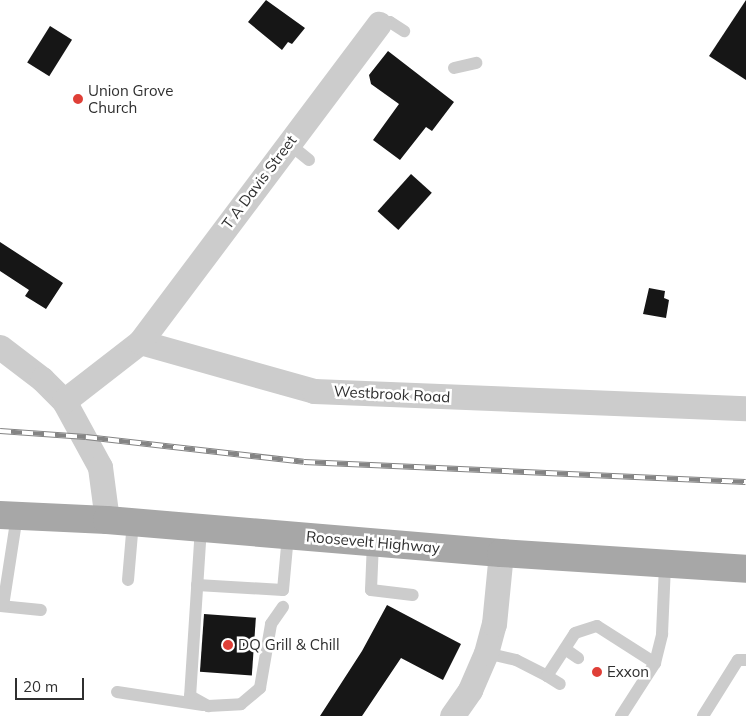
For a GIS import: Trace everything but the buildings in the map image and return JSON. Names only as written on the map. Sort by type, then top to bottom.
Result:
[{"type":"main road","name":"Roosevelt Highway","points":[[8,515],[120,521],[501,553],[746,569]]},
{"type":"street","name":"T A Davis Street","points":[[140,342],[379,24]]},
{"type":"street","points":[[64,401],[140,342]]},
{"type":"street","name":"Westbrook Road","points":[[140,342],[314,391],[746,408]]},
{"type":"street","points":[[0,347],[42,379],[64,401],[100,467],[120,521]]},
{"type":"street","points":[[452,716],[470,690],[486,653],[488,627],[501,553]]},
{"type":"lane","points":[[379,24],[390,22],[404,31]]},
{"type":"lane","points":[[454,68],[476,63]]},
{"type":"lane","points":[[288,143],[309,160]]},
{"type":"lane","points":[[8,515],[2,606],[41,610]]},
{"type":"lane","points":[[120,521],[128,580]]},
{"type":"lane","points":[[201,527],[190,696],[208,706]]},
{"type":"lane","points":[[197,585],[283,590],[288,535]]},
{"type":"lane","points":[[374,542],[371,590],[413,595]]},
{"type":"lane","points":[[621,716],[631,693],[655,663],[662,634],[666,565]]},
{"type":"lane","points":[[116,692],[208,706],[241,704],[260,688],[271,624],[283,607]]},
{"type":"lane","points":[[547,676],[575,633],[597,626],[655,663]]},
{"type":"lane","points":[[565,649],[578,658]]},
{"type":"lane","points":[[486,653],[516,660],[560,684]]},
{"type":"lane","points":[[703,716],[738,660],[746,660]]},
{"type":"railway","points":[[0,431],[86,437],[304,462],[746,482]]},
{"type":"place","name":"Union Grove Church","points":[[78,99]]},
{"type":"place","name":"DQ Grill & Chill","points":[[228,645]]},
{"type":"place","name":"Exxon","points":[[597,672]]}]
